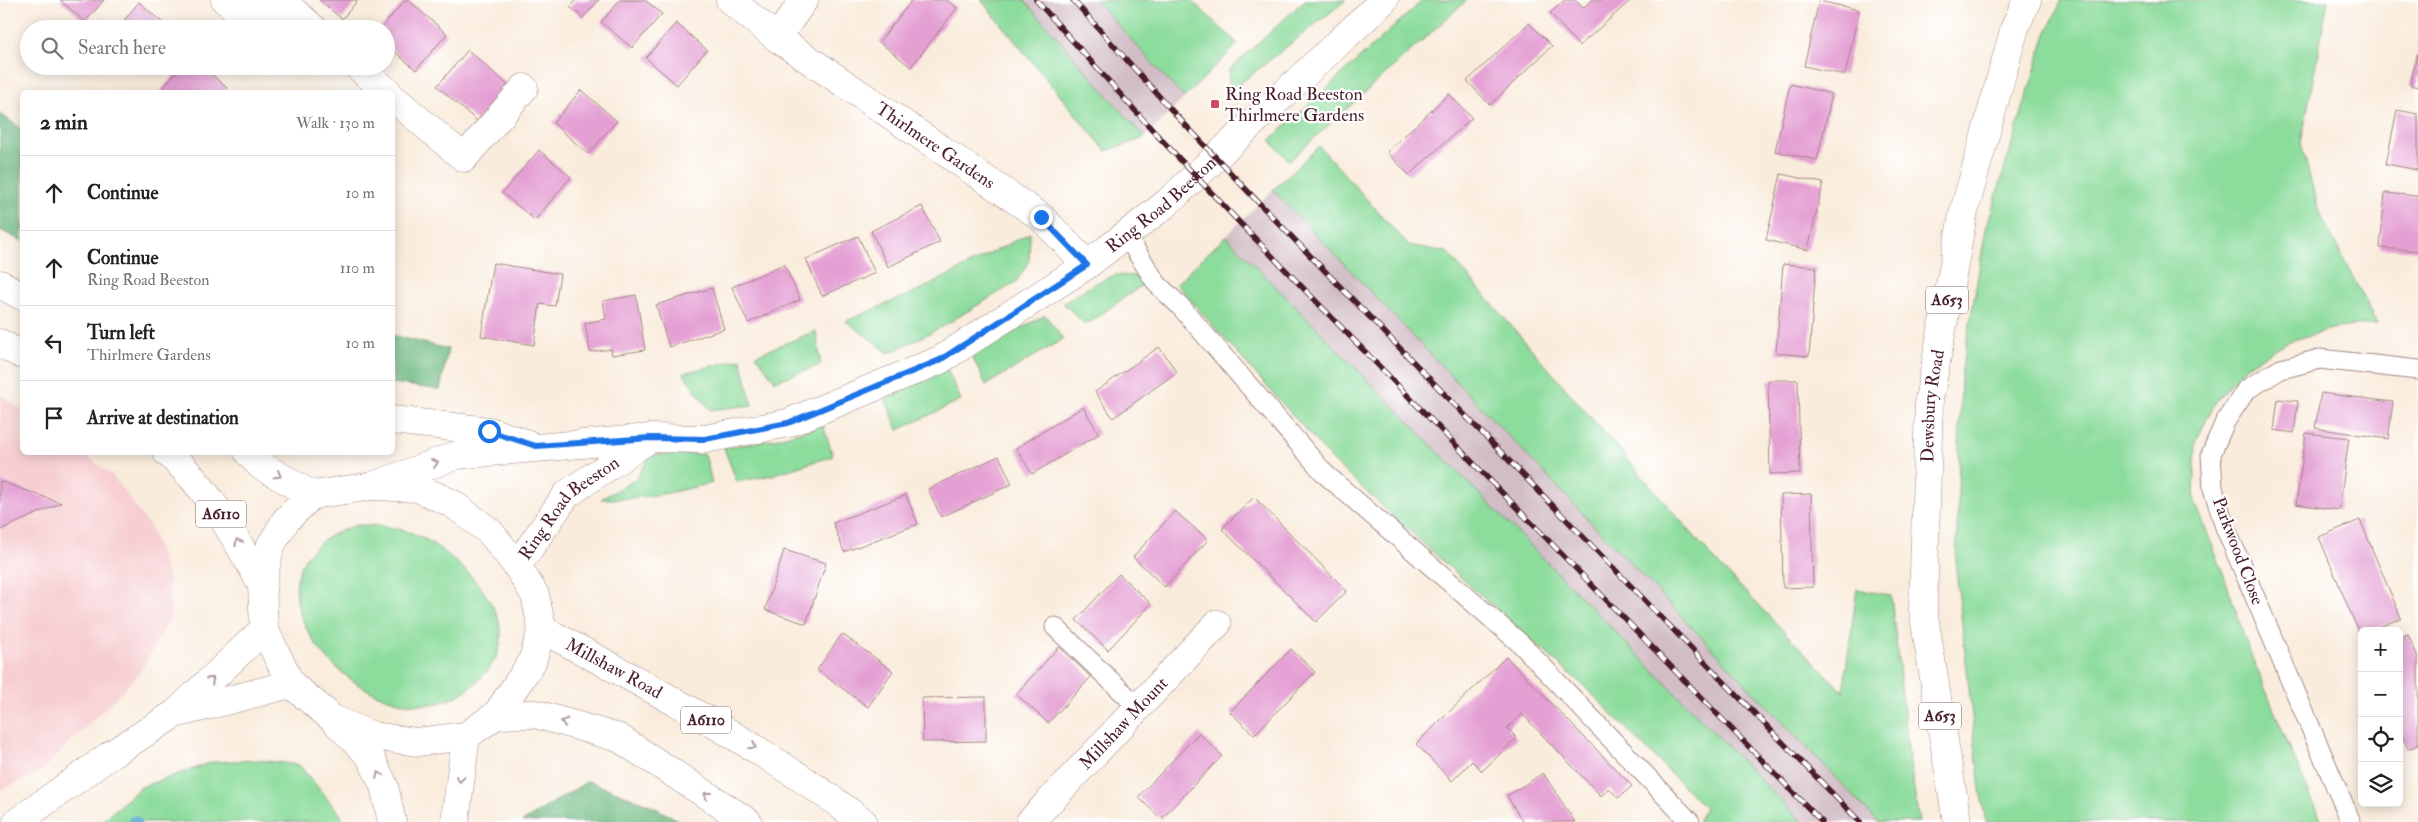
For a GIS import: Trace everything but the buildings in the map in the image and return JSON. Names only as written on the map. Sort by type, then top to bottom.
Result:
[{"type":"main road","points":[[225,0],[237,9],[291,9],[304,20]]},
{"type":"main road","name":"Thirlmere Gardens","points":[[730,0],[777,38],[1041,217],[1087,265]]},
{"type":"main road","points":[[777,38],[804,0]]},
{"type":"main road","name":"Ring Road Beeston","points":[[373,486],[457,455],[536,446],[650,438],[705,439],[788,423],[940,360],[1087,265],[1167,203],[1384,0]]},
{"type":"main road","name":"Dewsbury Road","points":[[1957,822],[1923,610],[1929,400],[1963,215],[2015,27],[2027,0]]},
{"type":"main road","points":[[368,75],[386,90]]},
{"type":"main road","points":[[395,100],[464,158],[524,88]]},
{"type":"main road","points":[[0,284],[20,295]]},
{"type":"main road","points":[[0,343],[20,354]]},
{"type":"main road","points":[[395,420],[489,431],[536,446]]},
{"type":"main road","name":"Ring Road Beeston","points":[[517,566],[567,494],[650,438]]},
{"type":"main road","name":"A6110","points":[[170,455],[188,472],[227,522],[262,585]]},
{"type":"main road","points":[[251,455],[260,465],[312,494],[373,486],[418,488],[453,504],[490,532],[517,566],[535,596],[542,629],[532,662],[496,715],[466,736],[417,742],[373,736],[333,719]]},
{"type":"main road","points":[[312,494],[286,520],[270,547],[262,585],[264,629],[291,684],[333,719],[370,756],[384,786],[392,822]]},
{"type":"main road","name":"Millshaw Mount","points":[[1030,822],[1217,624]]},
{"type":"main road","points":[[17,822],[109,756],[176,713],[264,629]]},
{"type":"main road","name":"Millshaw Road","points":[[542,629],[745,741],[817,787],[863,822]]},
{"type":"main road","points":[[176,713],[291,684]]},
{"type":"main road","points":[[496,715],[536,714],[619,738],[748,822]]},
{"type":"main road","points":[[455,822],[466,736]]},
{"type":"lane","points":[[1126,235],[1158,284],[1180,306],[1326,474],[1521,644],[1690,822]]},
{"type":"lane","name":"Parkwood Close","points":[[2350,822],[2225,527],[2214,488],[2211,454],[2225,422],[2246,390],[2281,369],[2320,360],[2418,370]]},
{"type":"lane","points":[[1059,623],[1142,703]]},
{"type":"shaded area","points":[[1024,0],[1095,0],[1184,98],[1145,138]]},
{"type":"shaded area","points":[[1273,190],[1878,822],[1802,822],[1226,236]]},
{"type":"shaded area","points":[[0,394],[20,409],[20,455],[85,455],[113,476],[151,528],[169,579],[170,619],[139,674],[41,771],[0,791]]},
{"type":"green space","points":[[981,0],[1024,0],[1145,138],[1106,151]]},
{"type":"green space","points":[[1095,0],[1191,0],[1238,44],[1184,98]]},
{"type":"green space","points":[[1305,0],[1346,0],[1228,93],[1229,70]]},
{"type":"green space","points":[[1423,0],[1467,0],[1289,161],[1270,140]]},
{"type":"green space","points":[[2062,0],[2328,0],[2301,143],[2319,212],[2377,324],[2335,328],[2287,342],[2245,367],[2216,401],[2196,441],[2194,499],[2225,578],[2249,650],[2321,822],[1986,822],[1980,790],[1956,569],[1961,375],[1986,229],[2046,34]]},
{"type":"green space","points":[[0,114],[20,128],[20,240],[0,230]]},
{"type":"green space","points":[[1319,146],[1408,245],[1447,252],[1721,567],[1843,692],[1857,589],[1891,596],[1909,757],[1919,822],[1878,822],[1273,190]]},
{"type":"green space","points":[[1030,233],[1029,261],[1016,282],[940,328],[889,353],[846,321],[922,289]]},
{"type":"green space","points":[[1226,236],[1802,822],[1698,822],[1705,808],[1584,686],[1481,596],[1336,464],[1176,284]]},
{"type":"green space","points":[[1116,275],[1134,276],[1145,283],[1086,325],[1063,303],[1095,283]]},
{"type":"green space","points":[[1045,315],[1063,339],[986,385],[972,356]]},
{"type":"green space","points":[[816,331],[821,365],[775,381],[756,355]]},
{"type":"green space","points":[[395,336],[448,349],[440,390],[395,383]]},
{"type":"green space","points":[[741,359],[752,405],[710,410],[683,373]]},
{"type":"green space","points":[[947,369],[961,400],[898,430],[885,399]]},
{"type":"green space","points":[[823,425],[833,456],[772,475],[737,482],[724,448],[775,439]]},
{"type":"green space","points":[[705,454],[712,483],[643,497],[601,499],[635,480],[651,455]]},
{"type":"green space","points":[[357,525],[396,528],[423,538],[455,560],[483,590],[493,607],[499,623],[501,639],[495,660],[483,676],[472,686],[434,704],[393,700],[354,682],[322,652],[301,617],[297,580],[314,548]]},
{"type":"green space","points":[[258,760],[299,765],[340,814],[343,822],[101,822],[141,787],[213,762]]},
{"type":"green space","points":[[588,781],[648,804],[682,822],[522,822]]},
{"type":"railway","points":[[1036,0],[1157,135],[1239,222],[1822,822]]},
{"type":"railway","points":[[1073,0],[1175,114],[1257,201],[1860,822]]},
{"type":"place","name":"Ring Road Beeston Thirlmere Gardens","points":[[1215,104]]},
{"type":"route","points":[[489,431],[536,446],[650,438],[705,439],[788,423],[940,360],[1087,265],[1041,217]]}]
